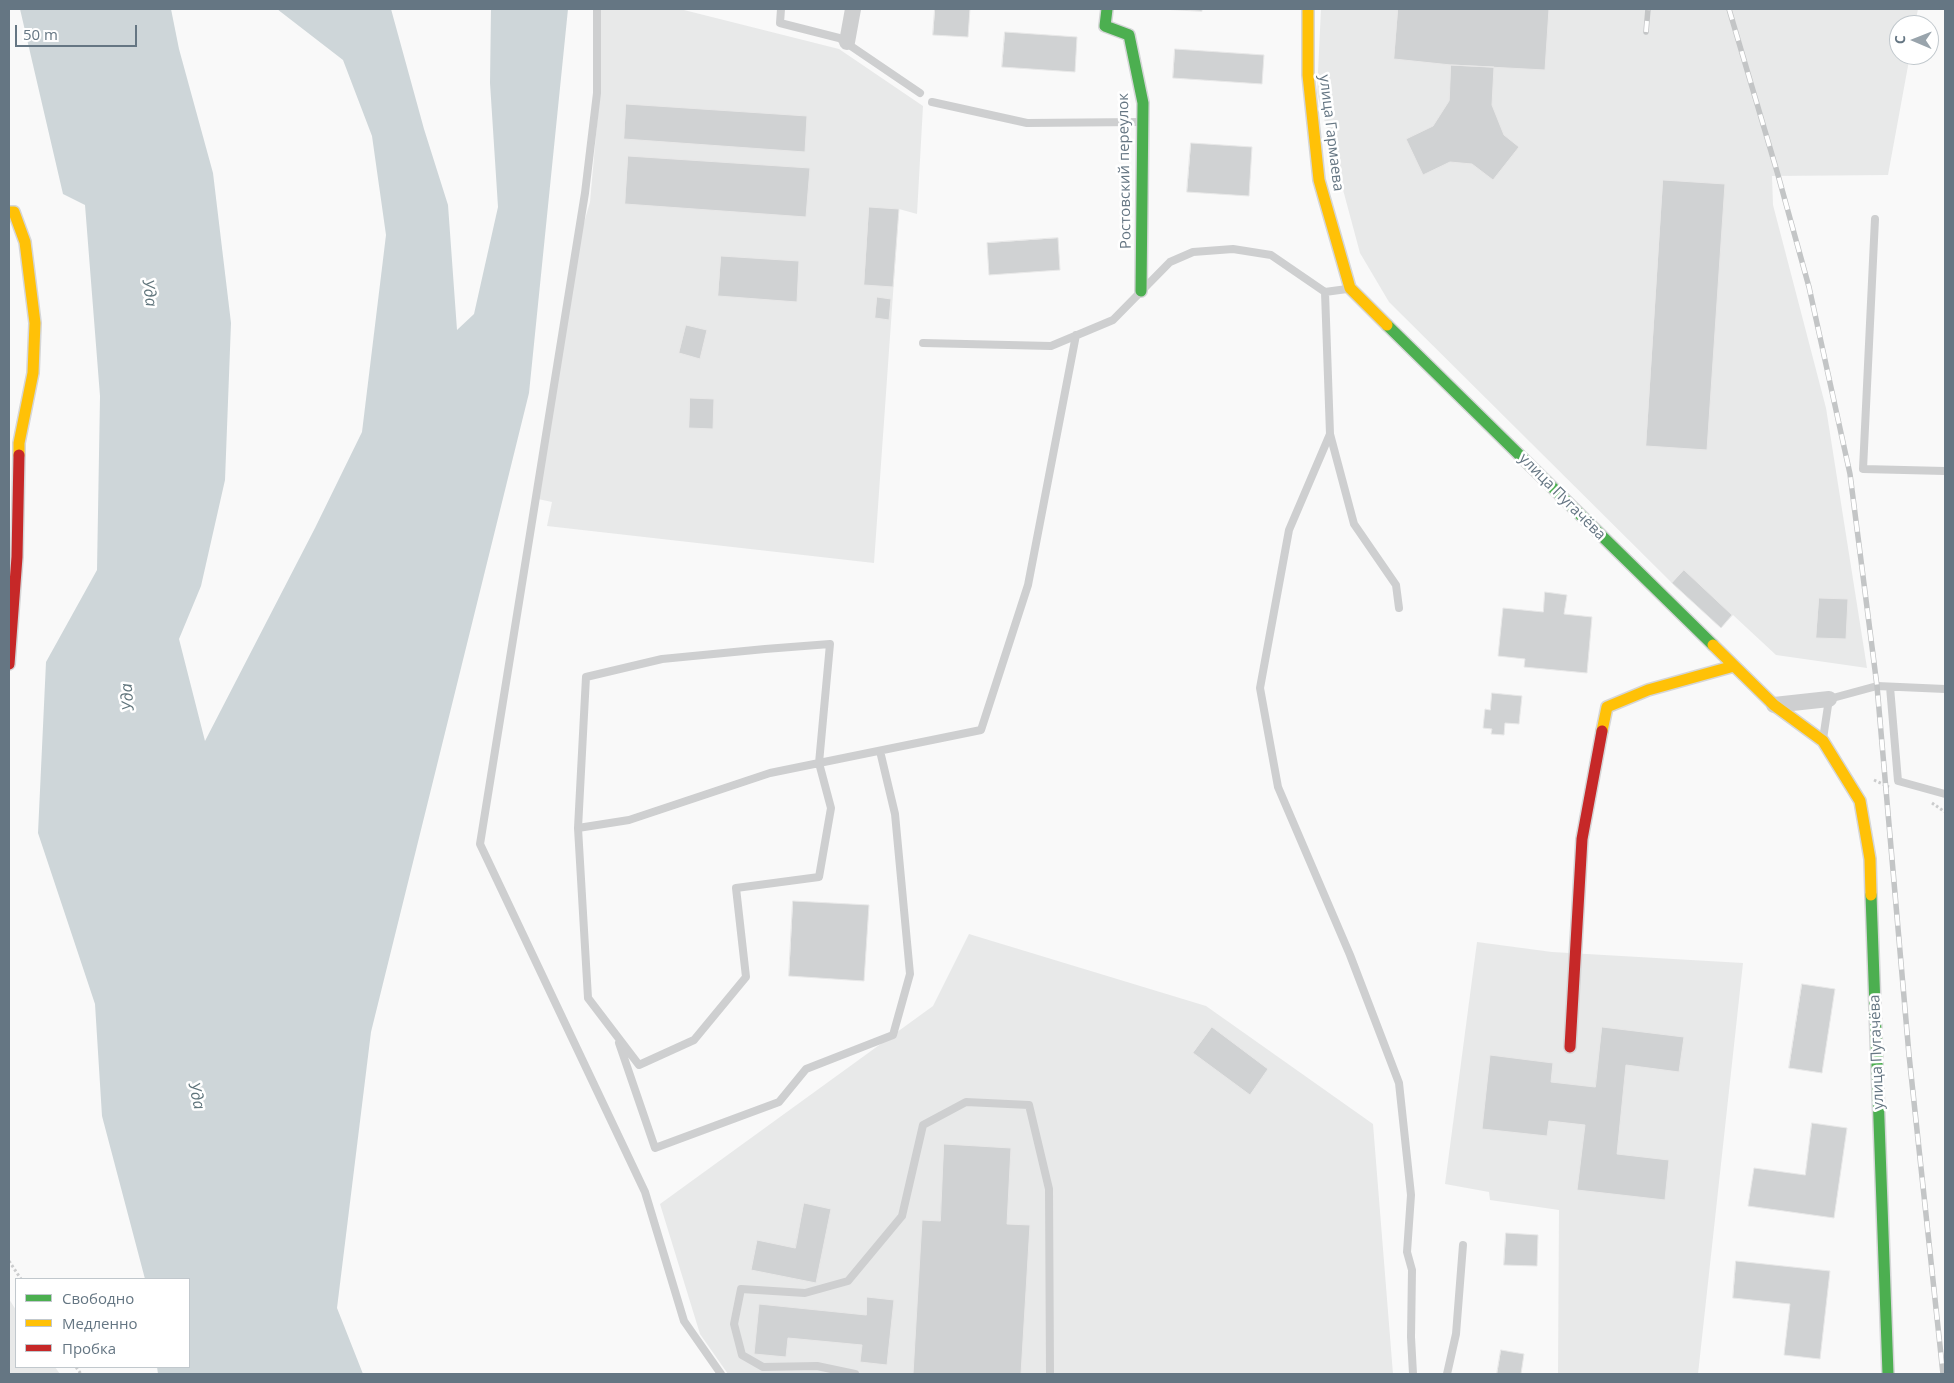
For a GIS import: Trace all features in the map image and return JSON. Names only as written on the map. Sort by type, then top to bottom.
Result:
[{"type":"street","points":[[846,42],[853,9]]},
{"type":"street","name":"Ростовский переулок","points":[[1106,9],[1105,26],[1129,36],[1142,103],[1142,290]]},
{"type":"street","name":"улица Гармаева","points":[[1308,9],[1308,75],[1319,180],[1350,288]]},
{"type":"street","points":[[9,212],[14,212],[25,242],[35,323],[33,373],[19,443],[17,557],[9,664]]},
{"type":"street","name":"улица Пугачёва","points":[[1350,288],[1774,705],[1823,741],[1860,802],[1870,859],[1888,1374]]},
{"type":"street","points":[[1570,1046],[1582,839],[1607,708],[1648,690],[1734,666]]},
{"type":"street","points":[[1774,705],[1829,699]]},
{"type":"lane","points":[[597,9],[597,93],[585,193],[480,844],[645,1192],[684,1321],[721,1374]]},
{"type":"lane","points":[[781,9],[780,23],[839,38],[920,93]]},
{"type":"lane","points":[[932,102],[1027,123],[1142,122]]},
{"type":"lane","points":[[1875,219],[1862,469],[1945,471]]},
{"type":"lane","points":[[923,343],[1050,346],[1113,320],[1170,262],[1193,252],[1233,248],[1271,255],[1326,292],[1350,288]]},
{"type":"lane","points":[[1326,292],[1330,434],[1354,524],[1396,585],[1399,608]]},
{"type":"lane","points":[[578,828],[629,820],[770,773],[981,730],[1028,585],[1076,335]]},
{"type":"lane","points":[[1330,434],[1289,530],[1260,688],[1278,787],[1350,955],[1400,1083],[1411,1195],[1407,1252],[1412,1270],[1411,1337],[1413,1374]]},
{"type":"lane","points":[[830,644],[819,763],[831,808],[819,877],[736,888],[746,977],[694,1040],[639,1065],[588,998],[578,828],[586,677],[662,659],[830,644]]},
{"type":"lane","points":[[1823,741],[1829,699],[1877,686],[1945,689]]},
{"type":"lane","points":[[1890,687],[1898,781],[1945,794]]},
{"type":"lane","points":[[617,1036],[655,1148],[779,1102],[806,1069],[893,1035],[910,974],[895,814],[880,751]]},
{"type":"lane","points":[[855,1374],[817,1366],[763,1367],[742,1355],[734,1324],[741,1289],[805,1293],[848,1281],[902,1216],[923,1125],[966,1102],[1029,1105],[1049,1189],[1050,1374]]},
{"type":"lane","points":[[1447,1374],[1456,1334],[1463,1245]]},
{"type":"path","points":[[9,1261],[20,1278]]},
{"type":"shaded area","points":[[601,9],[680,9],[839,49],[923,106],[917,214],[899,209],[874,563],[547,526],[552,502],[538,499],[572,264],[590,202],[601,79]]},
{"type":"shaded area","points":[[1321,9],[1918,9],[1917,15],[1889,15],[1889,65],[1908,65],[1888,175],[1772,176],[1773,205],[1826,408],[1867,668],[1776,655],[1733,615],[1721,628],[1672,583],[1389,302],[1360,253],[1317,93]]},
{"type":"shaded area","points":[[969,934],[1206,1006],[1373,1124],[1393,1374],[728,1374],[700,1334],[660,1204],[933,1006]]},
{"type":"shaded area","points":[[1477,942],[1552,952],[1743,963],[1698,1374],[1558,1374],[1559,1210],[1490,1200],[1489,1192],[1445,1184]]},
{"type":"shaded area","points":[[9,1299],[15,1308],[15,1368],[56,1368],[60,1374],[9,1374]]},
{"type":"water","name":"Уда","points":[[20,9],[171,9],[179,49],[213,173],[231,323],[225,480],[201,586],[179,639],[205,741],[315,528],[362,432],[386,235],[372,136],[343,60],[277,9],[391,9],[424,129],[448,205],[457,330],[474,314],[498,207],[490,83],[491,9],[568,9],[529,393],[371,1032],[337,1308],[363,1374],[158,1374],[157,1368],[190,1368],[190,1278],[145,1278],[102,1116],[95,1004],[38,833],[46,662],[97,570],[100,396],[85,205],[63,194]]},
{"type":"building","points":[[935,9],[970,9],[968,37],[933,35]]},
{"type":"building","points":[[1162,9],[1202,9],[1202,11]]},
{"type":"building","points":[[1398,9],[1549,9],[1545,70],[1451,65],[1394,59]]},
{"type":"building","points":[[1005,32],[1077,37],[1075,72],[1002,67]]},
{"type":"building","points":[[1175,49],[1264,55],[1262,84],[1173,78]]},
{"type":"building","points":[[1451,65],[1494,67],[1492,105],[1504,135],[1519,147],[1493,180],[1472,164],[1450,162],[1423,175],[1406,139],[1433,126],[1449,101]]},
{"type":"building","points":[[626,104],[807,116],[805,152],[624,139]]},
{"type":"building","points":[[1191,143],[1252,147],[1249,196],[1187,192]]},
{"type":"building","points":[[628,156],[810,168],[806,217],[625,204]]},
{"type":"building","points":[[1663,180],[1725,184],[1707,450],[1646,446]]},
{"type":"building","points":[[869,207],[899,209],[893,287],[864,285]]},
{"type":"building","points":[[1058,238],[1060,270],[989,275],[987,243]]},
{"type":"building","points":[[721,256],[799,261],[797,302],[718,296]]},
{"type":"building","points":[[877,297],[891,299],[889,320],[875,318]]},
{"type":"building","points":[[686,325],[707,330],[700,359],[679,353]]},
{"type":"building","points":[[690,398],[714,399],[713,429],[689,428]]},
{"type":"building","points":[[1684,570],[1732,615],[1721,628],[1672,583]]},
{"type":"building","points":[[1545,592],[1567,595],[1564,614],[1592,617],[1587,673],[1524,667],[1525,659],[1498,656],[1503,608],[1543,612]]},
{"type":"building","points":[[1819,598],[1848,599],[1846,639],[1816,638]]},
{"type":"building","points":[[1492,693],[1522,696],[1519,724],[1505,723],[1504,735],[1491,734],[1492,729],[1483,728],[1485,709],[1490,710]]},
{"type":"building","points":[[793,901],[869,905],[864,981],[789,976]]},
{"type":"building","points":[[1802,984],[1835,989],[1822,1073],[1789,1068]]},
{"type":"building","points":[[1212,1027],[1268,1069],[1250,1095],[1193,1053]]},
{"type":"building","points":[[1602,1027],[1684,1037],[1679,1072],[1626,1065],[1617,1154],[1669,1160],[1665,1200],[1577,1190],[1585,1125],[1549,1121],[1547,1136],[1482,1129],[1490,1055],[1553,1063],[1551,1082],[1595,1087]]},
{"type":"building","points":[[1812,1123],[1847,1128],[1834,1218],[1748,1206],[1754,1168],[1805,1175]]},
{"type":"building","points":[[944,1144],[1011,1148],[1007,1224],[1030,1225],[1021,1374],[913,1374],[922,1220],[940,1221]]},
{"type":"building","points":[[804,1203],[831,1209],[816,1283],[751,1270],[757,1240],[795,1248]]},
{"type":"building","points":[[1506,1233],[1538,1235],[1537,1266],[1504,1265]]},
{"type":"building","points":[[1736,1261],[1830,1271],[1820,1359],[1784,1355],[1790,1304],[1733,1298]]},
{"type":"building","points":[[867,1297],[894,1300],[887,1365],[860,1362],[862,1345],[788,1338],[786,1357],[754,1354],[759,1304],[866,1315]]},
{"type":"building","points":[[1501,1350],[1524,1354],[1521,1374],[1497,1374]]},
{"type":"railway","points":[[1646,32],[1648,9]]},
{"type":"railway","points":[[1729,9],[1809,287],[1850,474],[1877,686],[1909,1055],[1943,1374]]},
{"type":"traffic: fast","points":[[1107,9],[1105,26],[1129,35],[1143,103],[1141,291]]},
{"type":"traffic: fast","points":[[1387,325],[1713,645]]},
{"type":"traffic: fast","points":[[1871,895],[1888,1374]]},
{"type":"traffic: slow","points":[[1308,9],[1308,75],[1319,180],[1350,288],[1387,325]]},
{"type":"traffic: slow","points":[[9,212],[14,212],[25,242],[35,323],[33,373],[19,443],[19,455]]},
{"type":"traffic: slow","points":[[1713,645],[1774,705],[1823,741],[1860,801],[1870,859],[1871,895]]},
{"type":"traffic: slow","points":[[1602,731],[1607,707],[1648,690],[1734,666]]},
{"type":"traffic: jam","points":[[9,664],[17,557],[19,455]]},
{"type":"traffic: jam","points":[[1570,1047],[1582,839],[1602,731]]}]
